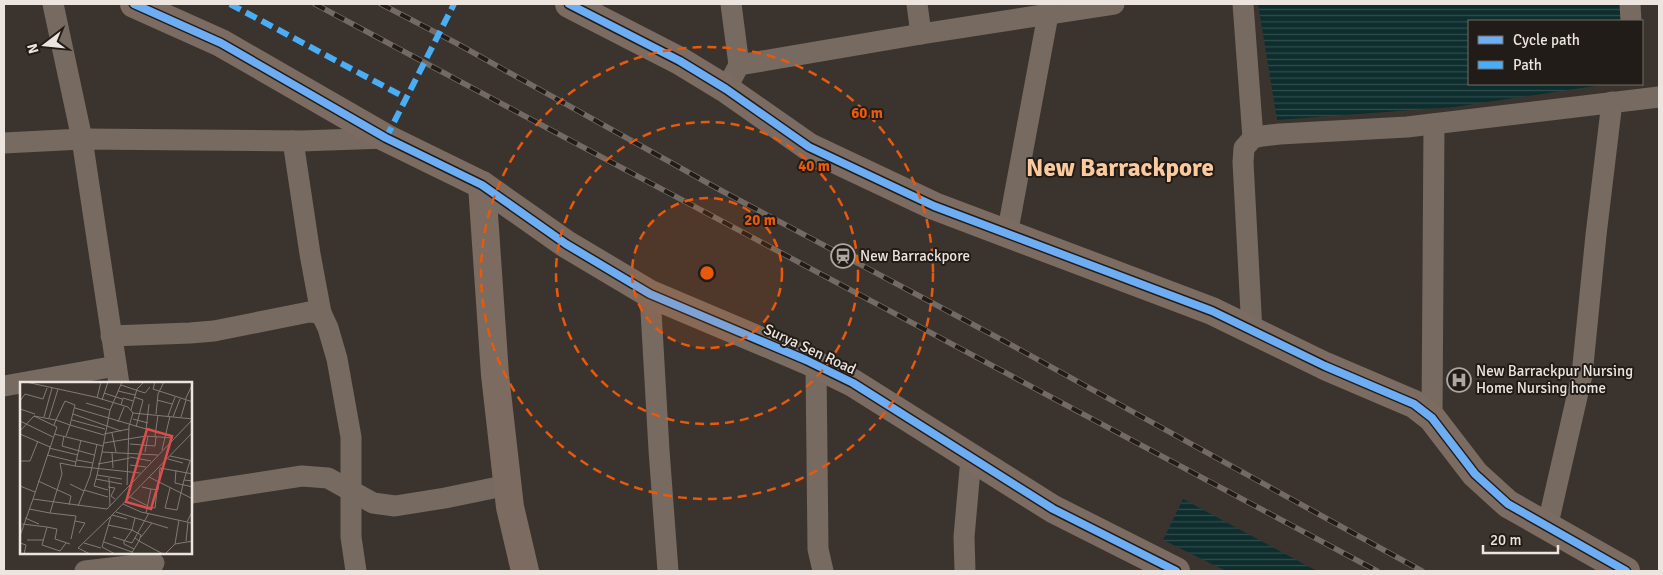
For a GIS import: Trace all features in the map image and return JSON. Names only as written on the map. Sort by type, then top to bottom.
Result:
[{"type":"street","points":[[45,382],[118,375],[82,138],[53,4]]},
{"type":"street","name":"Surya Sen Road","points":[[134,4],[221,43],[386,138],[482,185],[566,244],[650,294],[816,365],[853,383],[1052,509],[1176,571]]},
{"type":"street","points":[[569,4],[680,61],[726,88],[809,147],[934,206],[1212,311],[1325,366],[1414,404],[1432,418],[1475,474],[1508,504],[1626,571]]},
{"type":"street","points":[[726,88],[739,65],[731,4]]},
{"type":"street","points":[[917,4],[921,34]]},
{"type":"street","points":[[739,65],[1048,10],[1114,4]]},
{"type":"street","points":[[1243,4],[1254,138]]},
{"type":"street","points":[[1630,4],[1631,20]]},
{"type":"street","points":[[1007,235],[1048,10]]},
{"type":"street","points":[[1252,331],[1243,162],[1244,148],[1254,138],[1280,134],[1434,124],[1612,102],[1635,92],[1659,97]]},
{"type":"street","points":[[1548,528],[1582,374],[1612,102]]},
{"type":"street","points":[[1432,418],[1434,124]]},
{"type":"street","points":[[4,143],[82,138],[294,141],[386,138]]},
{"type":"street","points":[[294,141],[310,254],[321,313],[328,328],[337,359],[352,437],[351,537],[356,571]]},
{"type":"street","points":[[482,185],[495,375],[510,507],[525,571]]},
{"type":"street","points":[[650,294],[668,571]]},
{"type":"street","points":[[111,336],[190,333],[309,312],[321,313]]},
{"type":"street","points":[[816,365],[818,549],[823,571]]},
{"type":"street","points":[[4,386],[20,384]]},
{"type":"street","points":[[965,571],[964,537],[971,458]]},
{"type":"street","points":[[192,494],[302,476],[328,478],[373,503],[396,506],[508,485]]},
{"type":"street","points":[[85,571],[154,563]]},
{"type":"water","points":[[1258,4],[1620,4],[1622,20],[1468,20],[1468,85],[1601,85],[1455,107],[1277,120]]},
{"type":"water","points":[[1183,499],[1317,571],[1226,571],[1163,540]]},
{"type":"railway","points":[[315,4],[1377,571]]},
{"type":"railway","points":[[381,4],[456,43],[722,191],[1004,341],[1422,571]]},
{"type":"marked path","points":[[230,4],[406,98]]},
{"type":"marked path","points":[[386,138],[454,4]]},
{"type":"cycle path","points":[[134,4],[221,43],[386,138],[482,185],[566,244],[650,294],[806,360],[853,383],[1053,509],[1176,571]]},
{"type":"cycle path","points":[[569,4],[680,61],[726,89],[809,147],[934,206],[1212,311],[1325,366],[1414,404],[1432,418],[1475,474],[1508,504],[1626,571]]},
{"type":"place","name":"New Barrackpore","points":[[843,256]]},
{"type":"place","name":"New Barrackpur Nursing Home Nursing home","points":[[1459,380]]},
{"type":"district","name":"New Barrackpore","points":[[1120,167]]}]
